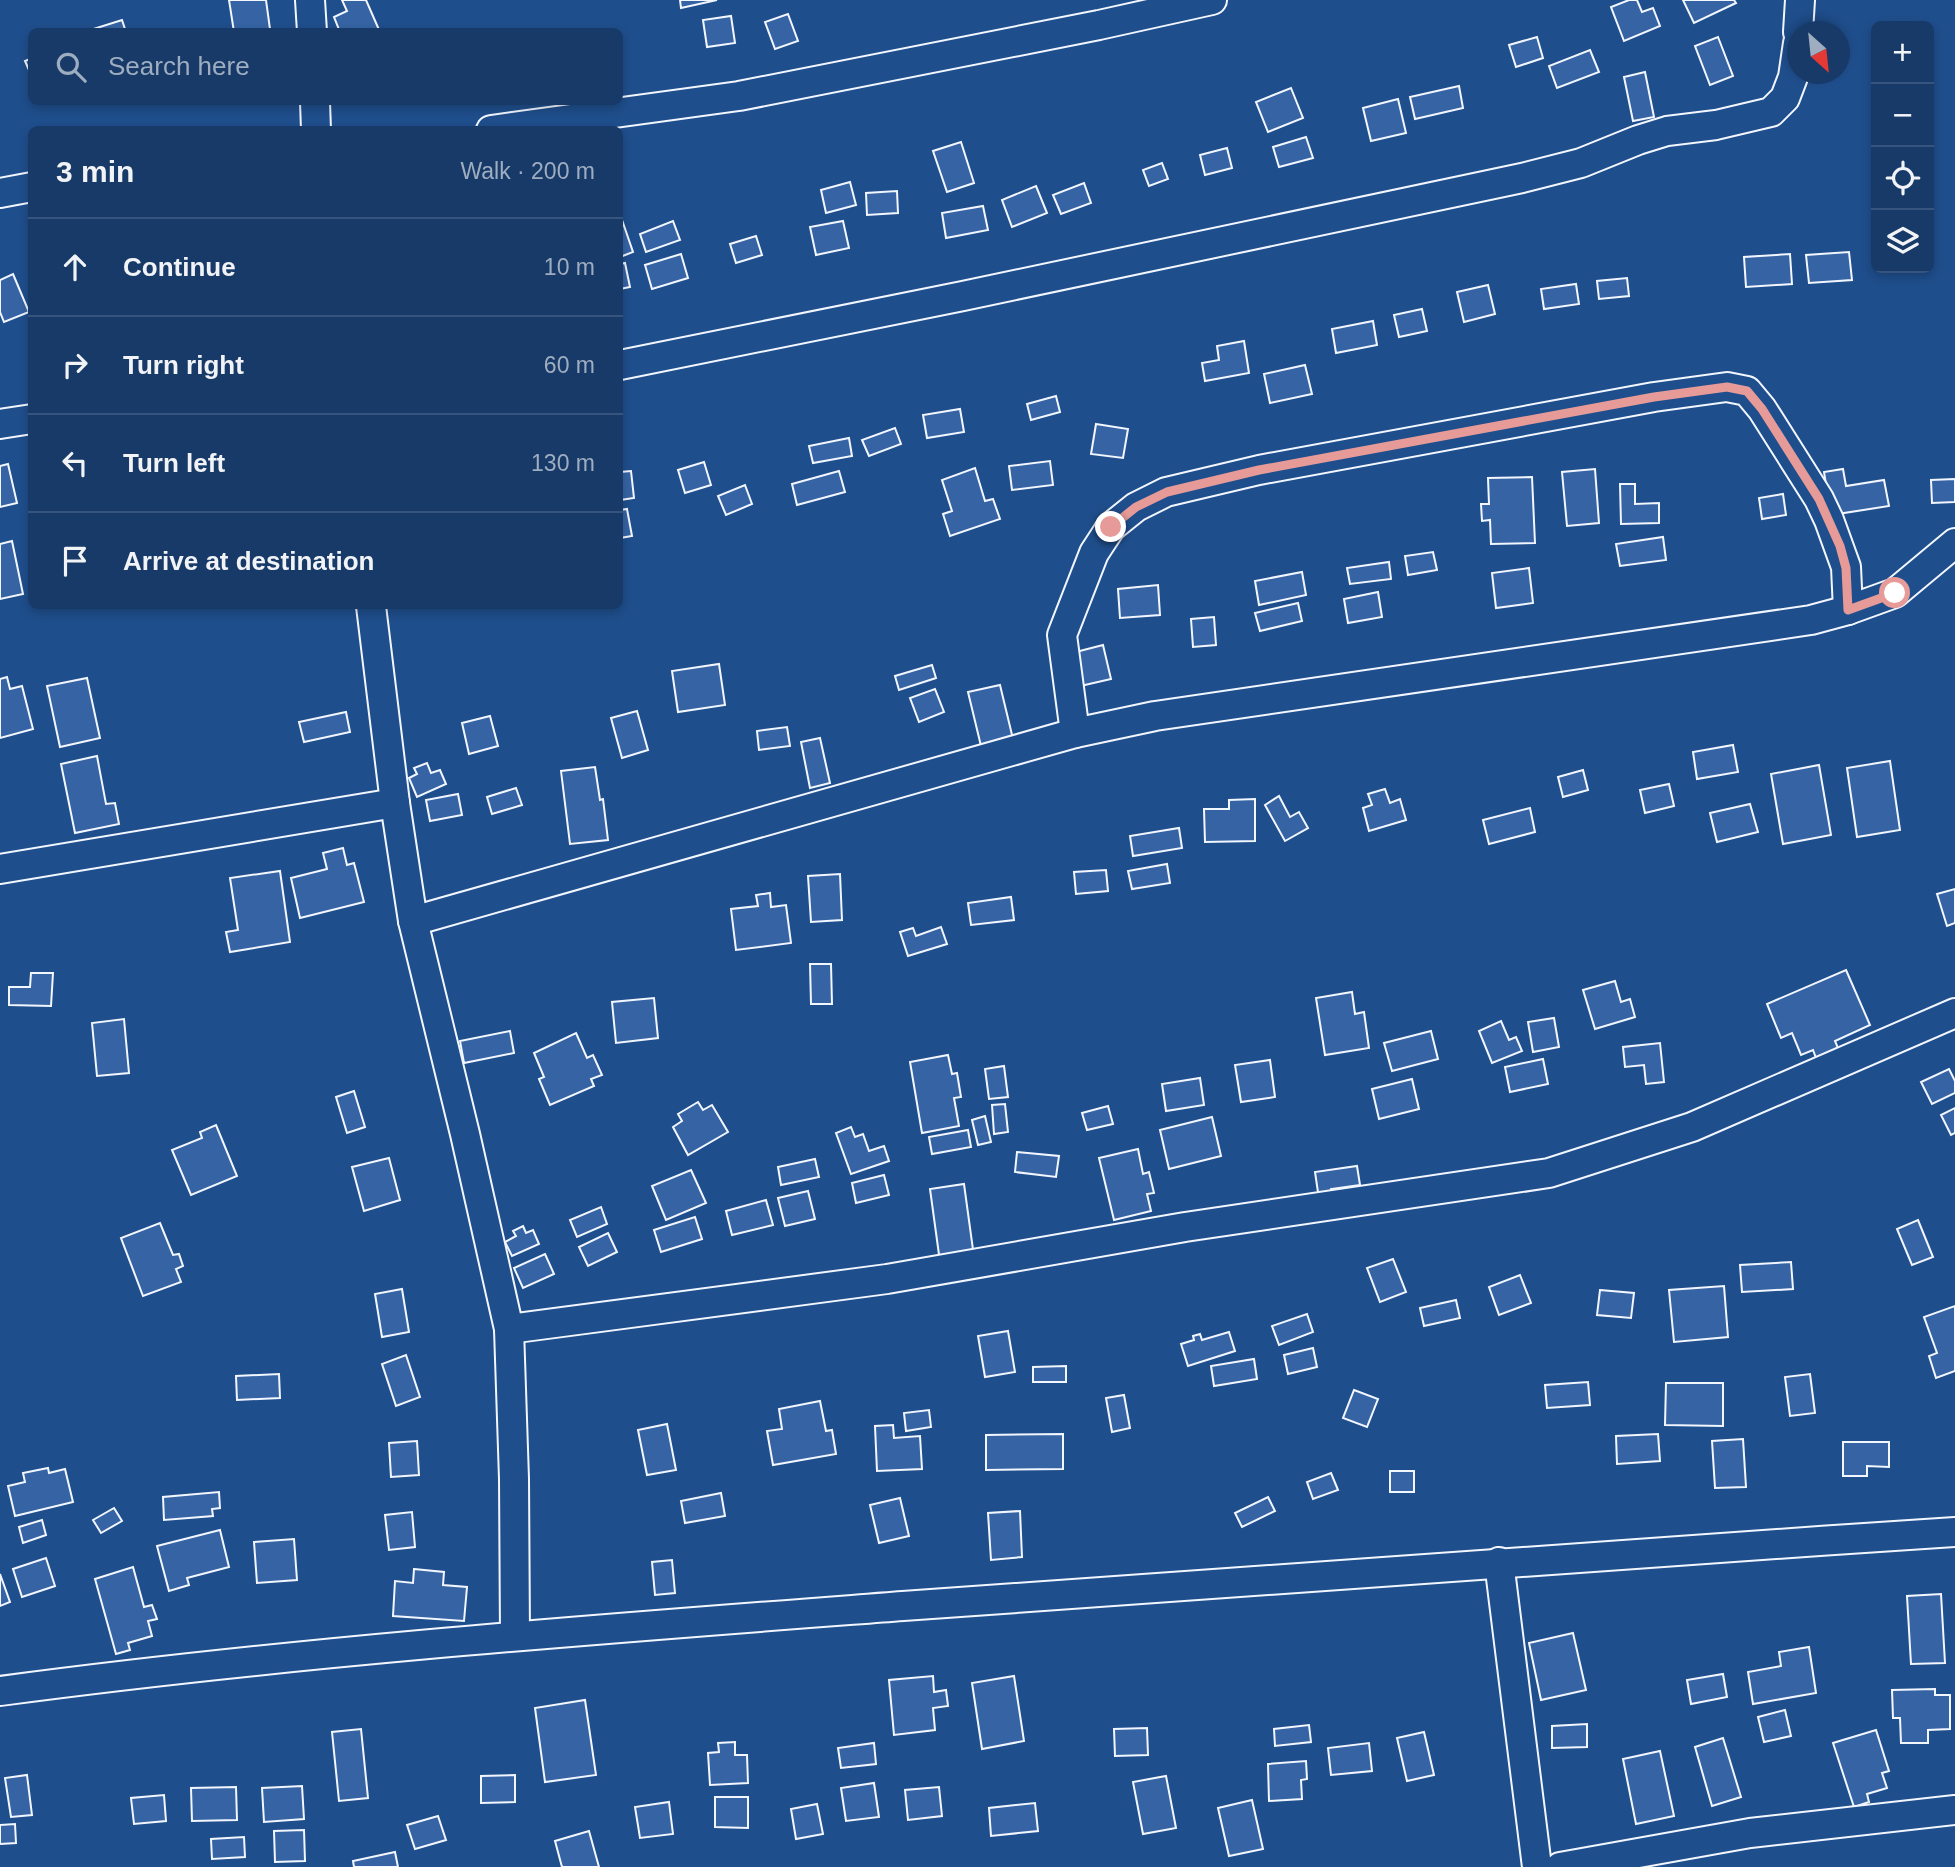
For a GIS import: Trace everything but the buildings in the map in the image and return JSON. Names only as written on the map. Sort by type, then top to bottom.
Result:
[{"type":"street","points":[[310,0],[312,28]]},
{"type":"street","points":[[520,126],[739,96],[1212,0]]},
{"type":"street","points":[[1799,21],[1800,0]]},
{"type":"street","points":[[623,364],[1508,181],[1581,163],[1667,131],[1754,118],[1771,112],[1785,98],[1790,84]]},
{"type":"street","points":[[315,105],[316,126]]},
{"type":"street","points":[[0,193],[28,188]]},
{"type":"street","points":[[1075,733],[1062,635],[1094,553],[1111,527],[1136,507],[1167,492],[1259,470],[1654,397],[1727,387],[1747,391],[1762,409],[1819,499],[1829,520],[1846,568],[1848,610]]},
{"type":"street","points":[[0,424],[28,420]]},
{"type":"street","points":[[413,921],[1075,733],[1155,716],[1811,620],[1895,593],[1955,543]]},
{"type":"street","points":[[371,609],[395,803],[413,921],[509,1329],[515,1635]]},
{"type":"street","points":[[0,869],[395,803]]},
{"type":"street","points":[[509,1329],[887,1279],[1185,1227],[1549,1173],[1692,1127],[1955,1013]]},
{"type":"street","points":[[0,1691],[515,1635],[1499,1562],[1955,1532]]},
{"type":"street","points":[[1499,1562],[1536,1867]]},
{"type":"street","points":[[1560,1867],[1750,1833],[1955,1810]]},
{"type":"route","points":[[1111,527],[1136,507],[1167,492],[1259,470],[1654,397],[1727,387],[1747,391],[1762,409],[1819,499],[1840,546],[1846,568],[1848,610],[1895,593]]}]
